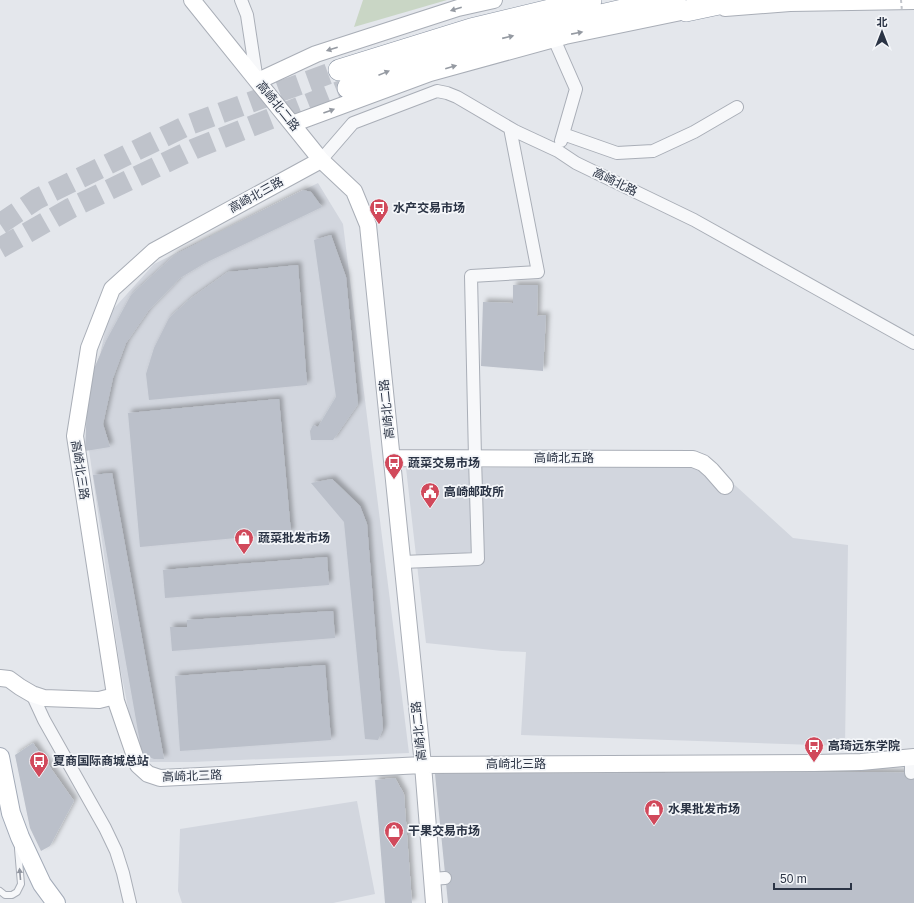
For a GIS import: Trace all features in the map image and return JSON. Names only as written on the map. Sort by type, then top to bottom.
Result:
[{"type":"highway","points":[[592,0],[471,29],[343,79],[403,65],[489,41],[644,5],[681,5],[738,0]]},
{"type":"main road","points":[[0,757],[11,813],[20,837],[42,884],[56,903]]},
{"type":"main road","points":[[42,884],[68,903]]},
{"type":"street","name":"高崎北二路","points":[[192,0],[321,160],[354,191],[368,224],[423,765],[439,878],[434,903]]},
{"type":"street","points":[[241,0],[247,15],[258,81],[316,54],[458,8],[494,0]]},
{"type":"street","points":[[292,124],[430,73],[681,5],[914,0]]},
{"type":"street","points":[[554,39],[576,89],[558,151]]},
{"type":"street","name":"高崎北路","points":[[321,160],[353,123],[437,92],[447,93],[457,97],[510,128],[558,151],[576,163],[694,220],[914,343]]},
{"type":"street","points":[[563,134],[617,153],[653,151],[694,132],[737,107]]},
{"type":"street","points":[[402,562],[478,559],[471,276],[538,272],[510,128]]},
{"type":"street","name":"高崎北三路","points":[[321,160],[154,251],[112,289],[89,348],[75,436],[115,696],[138,766],[148,774],[160,778],[423,765],[806,763],[847,767],[861,762],[912,762]]},
{"type":"street","name":"高崎北五路","points":[[392,458],[693,459],[703,462],[725,486]]},
{"type":"street","points":[[0,678],[9,679],[32,694],[44,698],[99,700],[115,696]]},
{"type":"street","points":[[32,694],[44,720],[105,828],[116,851],[130,903]]},
{"type":"lane","points":[[0,891],[5,895],[12,895],[17,892],[21,884],[19,857],[11,813]]},
{"type":"path","points":[[901,0],[902,11]]},
{"type":"shaded area","name":"蔬菜批发市场","points":[[318,183],[343,224],[409,753],[192,762],[146,762],[130,718],[120,667],[88,443],[95,381],[108,315],[154,264]]},
{"type":"shaded area","points":[[715,467],[793,538],[848,545],[845,746],[521,735],[526,652],[426,643],[406,468]]},
{"type":"shaded area","points":[[357,801],[375,894],[333,903],[182,903],[178,891],[180,829]]},
{"type":"green space","points":[[363,0],[447,0],[354,27]]},
{"type":"building","points":[[303,190],[311,192],[322,207],[205,263],[180,278],[148,311],[126,343],[113,378],[103,424],[110,447],[85,451],[87,404],[93,371],[106,341],[131,295],[176,254]]},
{"type":"building","points":[[331,235],[346,277],[358,404],[333,440],[311,440],[310,431],[313,425],[318,427],[336,397],[314,240]]},
{"type":"building","points":[[298,265],[307,385],[149,400],[146,374],[154,348],[169,318],[190,299],[228,272]]},
{"type":"building","points":[[513,285],[538,285],[537,316],[546,315],[543,371],[481,366],[483,302],[513,303]]},
{"type":"building","points":[[279,399],[291,533],[140,547],[128,413]]},
{"type":"building","points":[[112,473],[164,759],[154,759],[142,754],[93,475]]},
{"type":"building","points":[[332,479],[360,506],[367,524],[383,729],[378,740],[365,739],[344,522],[311,483]]},
{"type":"building","points":[[327,557],[329,585],[165,598],[163,570]]},
{"type":"building","points":[[333,611],[335,638],[172,651],[170,627],[187,627],[187,620]]},
{"type":"building","points":[[325,665],[331,740],[180,751],[175,676]]},
{"type":"building","name":"夏商国际商城总站","points":[[33,743],[74,801],[50,846],[41,851],[30,828],[15,755]]},
{"type":"building","name":"水果批发市场","points":[[914,773],[914,903],[448,903],[435,774]]},
{"type":"building","name":"干果交易市场","points":[[395,778],[404,794],[412,903],[385,903],[375,780]]},
{"type":"tunnel","points":[[0,224],[37,199],[188,125],[339,70]]},
{"type":"tunnel","points":[[0,248],[71,208],[194,149],[348,88]]},
{"type":"place","name":"水产交易市场","points":[[379,225]]},
{"type":"place","name":"蔬菜交易市场","points":[[394,480]]},
{"type":"place","name":"高崎邮政所","points":[[430,509]]},
{"type":"place","name":"蔬菜批发市场","points":[[244,555]]},
{"type":"place","name":"高琦远东学院","points":[[814,763]]},
{"type":"place","name":"夏商国际商城总站","points":[[39,778]]},
{"type":"place","name":"水果批发市场","points":[[654,826]]},
{"type":"place","name":"干果交易市场","points":[[394,848]]}]
